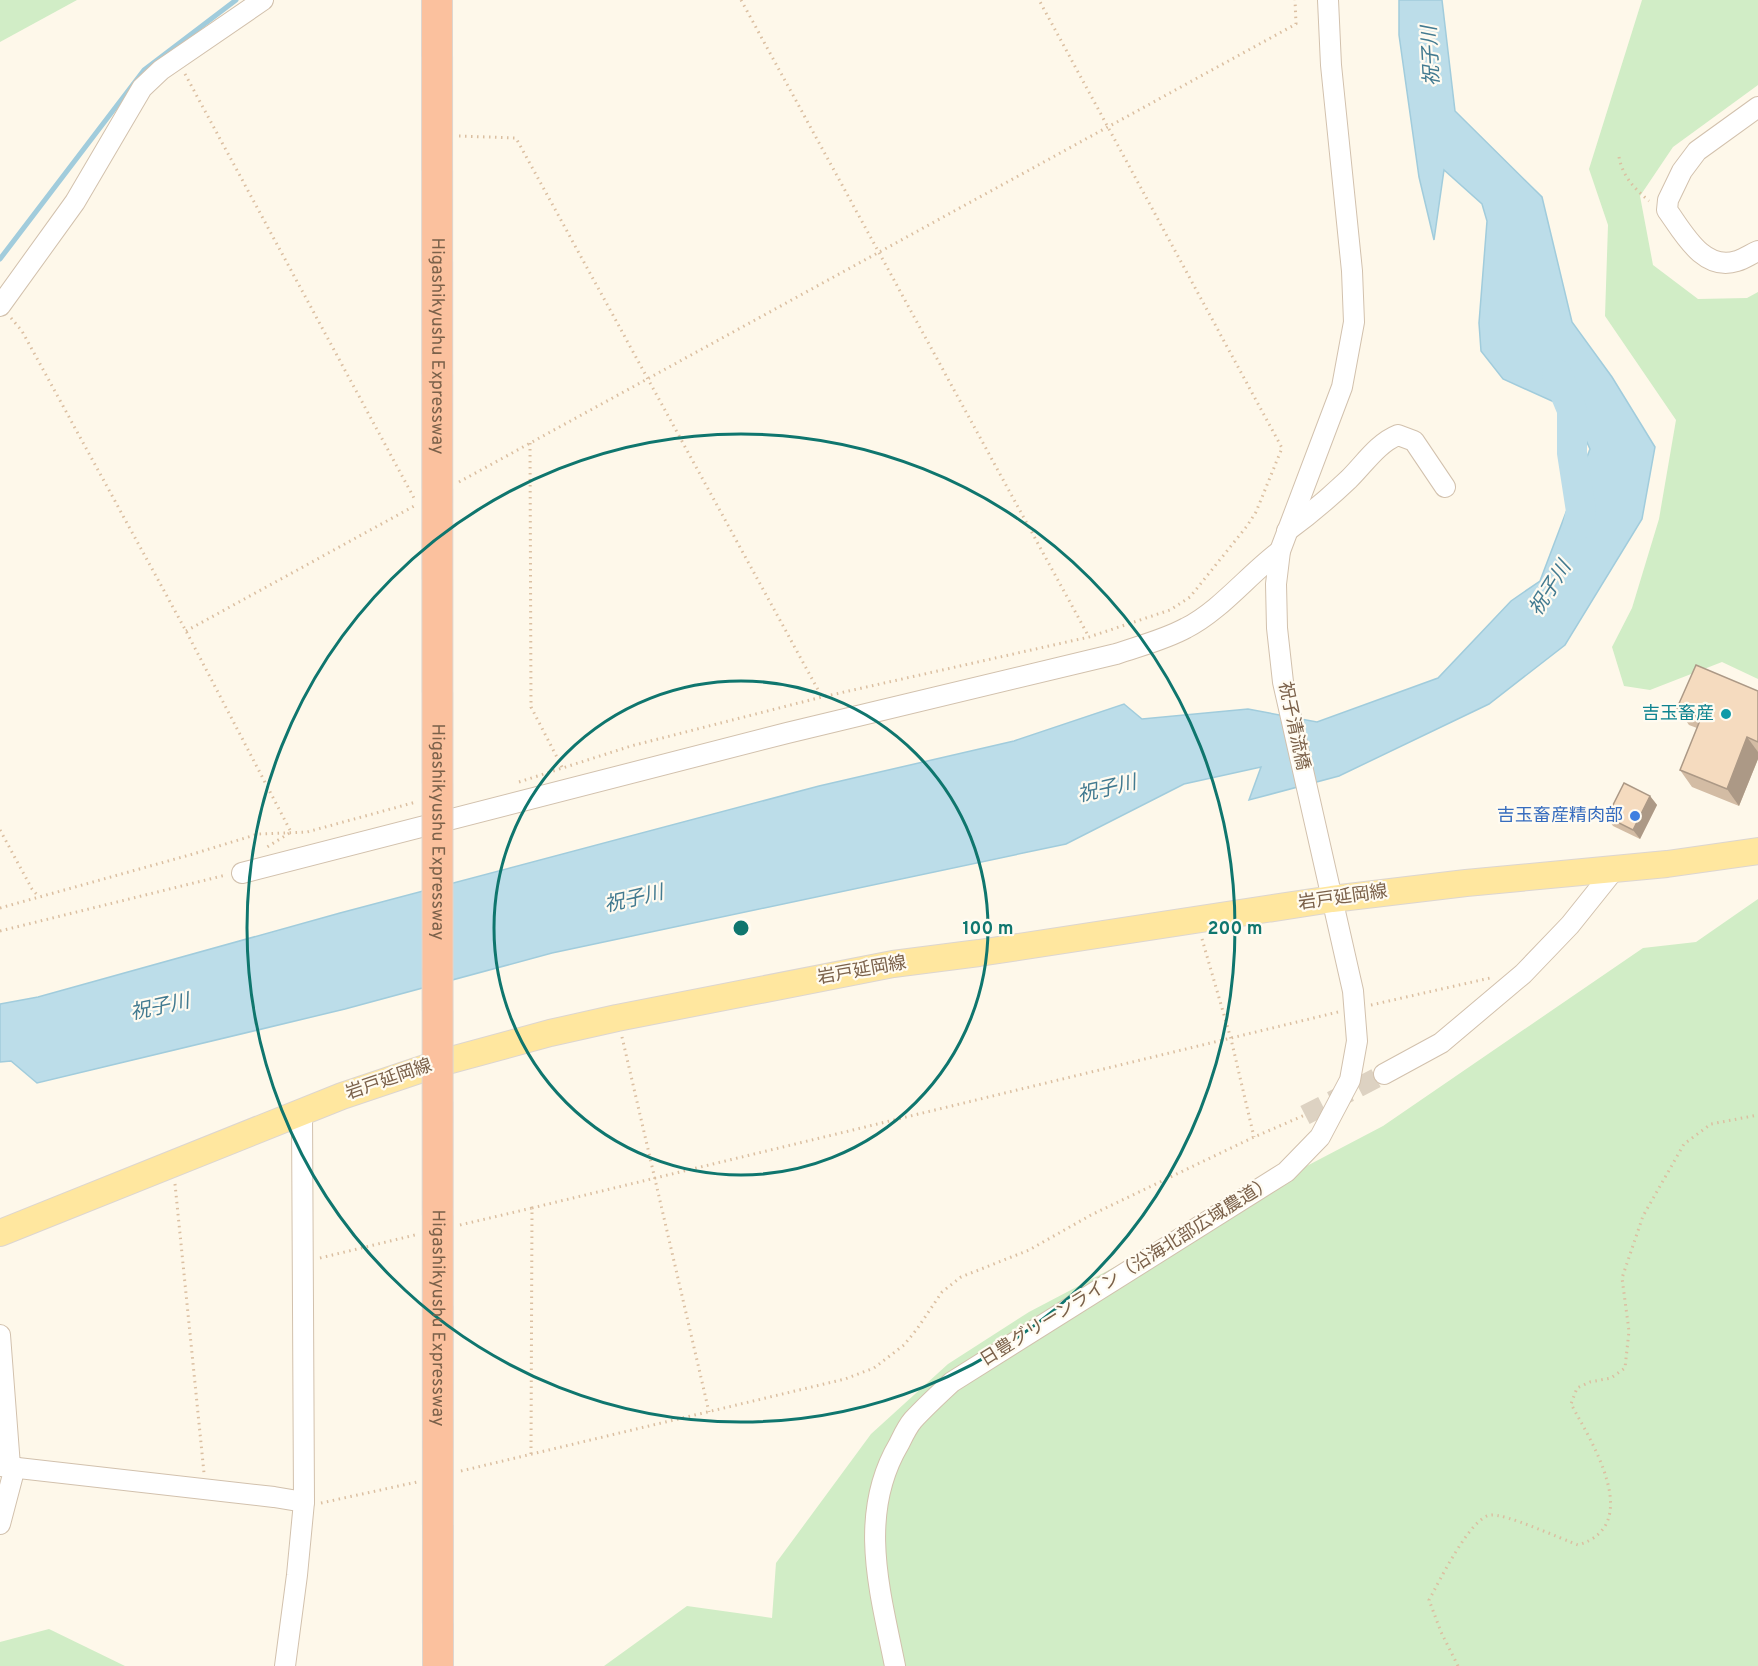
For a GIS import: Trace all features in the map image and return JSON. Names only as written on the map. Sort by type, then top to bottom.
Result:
[{"type":"highway","name":"Higashikyushu Expressway","points":[[437,0],[438,1666]]},
{"type":"main road","name":"岩戸延岡線","points":[[0,1233],[342,1096],[440,1063],[550,1033],[617,1018],[893,964],[980,953],[1332,899],[1466,883],[1614,870],[1758,851]]},
{"type":"street","points":[[0,305],[75,202],[142,88],[161,70],[263,0]]},
{"type":"street","points":[[242,873],[787,733],[1116,654],[1187,628],[1217,606],[1280,551],[1342,387],[1354,322],[1352,271],[1331,65],[1328,0]]},
{"type":"street","points":[[1758,107],[1697,152],[1682,171],[1668,200],[1666,210],[1693,247],[1712,260],[1736,261],[1758,251]]},
{"type":"street","points":[[1287,531],[1314,511],[1350,478],[1386,440],[1398,435],[1414,441],[1445,487]]},
{"type":"street","name":"祝子清流橋","points":[[1280,551],[1276,584],[1277,628],[1283,682],[1325,867]]},
{"type":"street","name":"日豊グリーンライン（沿海北部広域農道）","points":[[896,1666],[877,1577],[874,1539],[882,1477],[912,1422],[952,1382],[1286,1172],[1320,1137],[1350,1080],[1357,1041],[1353,992],[1325,867]]},
{"type":"street","points":[[1384,1074],[1441,1043],[1517,978],[1570,925],[1614,870]]},
{"type":"street","points":[[285,1666],[304,1504],[302,1113]]},
{"type":"street","points":[[0,1335],[8,1466],[0,1524]]},
{"type":"street","points":[[8,1466],[206,1489],[304,1504]]},
{"type":"path","points":[[741,0],[1089,637]]},
{"type":"path","points":[[517,783],[562,766],[631,746],[822,697],[1089,637],[1170,610],[1190,597],[1247,526],[1256,512],[1282,448],[1039,0]]},
{"type":"path","points":[[647,380],[1296,24],[1295,0]]},
{"type":"path","points":[[177,59],[418,505]]},
{"type":"path","points":[[451,136],[516,138],[822,697]]},
{"type":"path","points":[[1619,157],[1622,170],[1632,187],[1666,210]]},
{"type":"path","points":[[0,305],[22,331],[180,620],[291,832]]},
{"type":"path","points":[[530,443],[531,707],[562,766]]},
{"type":"path","points":[[0,908],[258,834],[307,832],[413,802],[425,801]]},
{"type":"path","points":[[0,830],[32,889],[39,897]]},
{"type":"path","points":[[0,931],[214,877],[242,873],[247,864],[266,847],[291,832]]},
{"type":"path","points":[[1196,920],[1231,1039],[1254,1137]]},
{"type":"path","points":[[1369,1006],[1497,977],[1517,978]]},
{"type":"path","points":[[531,1454],[532,1208],[1340,1012]]},
{"type":"path","points":[[617,1018],[709,1412]]},
{"type":"path","points":[[1458,1666],[1441,1632],[1429,1600],[1457,1549],[1481,1519],[1489,1515],[1503,1516],[1578,1545],[1600,1534],[1607,1524],[1612,1500],[1597,1453],[1570,1404],[1577,1388],[1590,1382],[1611,1378],[1625,1368],[1629,1331],[1622,1278],[1642,1216],[1684,1144],[1711,1124],[1758,1114]]},
{"type":"path","points":[[456,1472],[845,1379],[874,1368],[904,1345],[942,1292],[961,1276],[1029,1250],[1091,1215],[1305,1115]]},
{"type":"path","points":[[173,1164],[206,1489]]},
{"type":"path","points":[[304,1504],[424,1480]]},
{"type":"green space","points":[[0,0],[77,0],[0,42]]},
{"type":"green space","points":[[1642,0],[1758,0],[1758,85],[1673,147],[1640,196],[1653,265],[1698,299],[1747,298],[1758,292],[1758,679],[1722,662],[1650,690],[1624,686],[1612,647],[1632,608],[1659,519],[1676,420],[1605,316],[1608,225],[1589,169]]},
{"type":"green space","points":[[1758,899],[1758,1666],[604,1666],[687,1606],[772,1618],[776,1563],[871,1434],[948,1364],[1029,1312],[1383,1126],[1643,948],[1696,942]]},
{"type":"green space","points":[[49,1629],[125,1666],[0,1666],[0,1642]]},
{"type":"water","points":[[1399,0],[1442,0],[1455,111],[1542,197],[1572,322],[1612,377],[1655,447],[1642,519],[1565,645],[1489,704],[1339,776],[1249,800],[1261,767],[1184,784],[1066,844],[552,953],[345,1009],[37,1083],[11,1061],[0,1062],[0,1004],[38,997],[340,913],[819,786],[1014,741],[1124,704],[1142,719],[1248,709],[1317,722],[1438,678],[1511,601],[1540,581],[1590,449],[1572,410],[1503,379],[1481,351],[1479,323],[1487,221],[1482,204],[1444,170],[1434,240],[1419,177],[1399,35]]},
{"type":"building","points":[[1696,665],[1758,691],[1758,742],[1747,737],[1727,789],[1680,770],[1701,718],[1677,708]]},
{"type":"building","points":[[1624,783],[1650,796],[1633,830],[1607,817]]},
{"type":"waterway","points":[[0,259],[144,70],[236,0]]},
{"type":"waterway","name":"祝子川","points":[[1557,374],[1572,410],[1572,453],[1581,511],[1578,525]]},
{"type":"tunnel","points":[[1305,1115],[1384,1074]]},
{"type":"place","name":"吉玉畜産","points":[[1726,714]]},
{"type":"place","name":"吉玉畜産精肉部","points":[[1635,816]]}]
